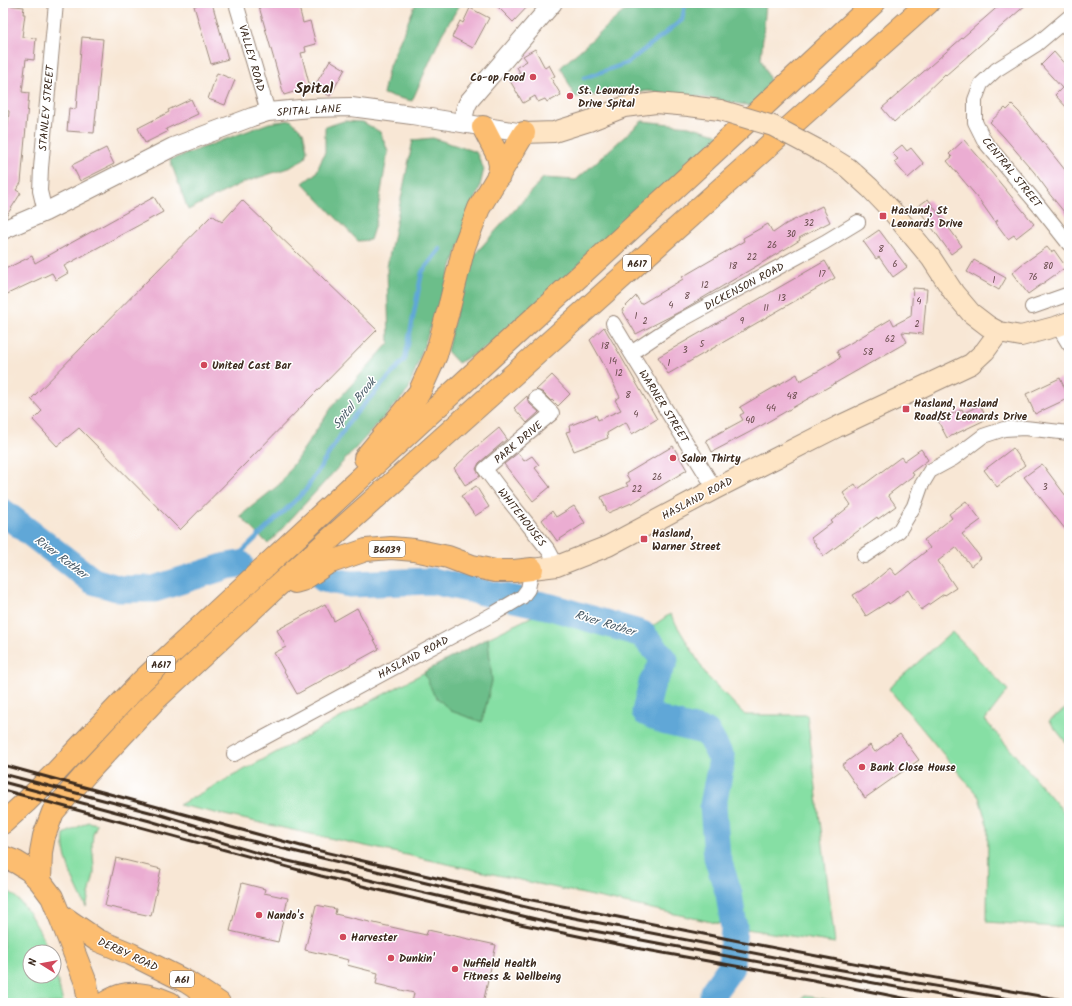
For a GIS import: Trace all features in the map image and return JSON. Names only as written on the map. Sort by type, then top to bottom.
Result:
[{"type":"highway","name":"A617","points":[[3,823],[55,773],[143,680],[431,412],[687,178],[874,3]]},
{"type":"highway","name":"A617","points":[[40,881],[40,852],[53,812],[155,700],[273,590],[928,3]]},
{"type":"highway","points":[[473,125],[498,156],[500,165],[499,176]]},
{"type":"highway","points":[[302,533],[419,393],[436,355],[464,247],[479,208],[524,133]]},
{"type":"highway","name":"B6039","points":[[273,590],[302,580],[328,563],[366,550],[391,548],[414,550],[448,557],[472,566],[495,571],[514,571],[530,579]]},
{"type":"highway","points":[[3,857],[16,862],[29,870],[40,881],[52,897],[86,983],[89,1003]]},
{"type":"highway","name":"DERBY ROAD","points":[[60,914],[97,940],[131,954],[188,982],[219,1003]]},
{"type":"highway","name":"A61","points":[[105,1003],[122,995],[141,994],[161,998],[170,1003]]},
{"type":"main road","points":[[524,133],[554,132],[589,121],[624,107],[656,104],[720,110],[773,126],[822,152],[848,168],[870,188],[892,211],[931,258],[954,293],[971,313],[988,326],[999,332],[1021,336],[1063,324]]},
{"type":"main road","name":"HASLAND ROAD","points":[[530,579],[557,566],[608,546],[715,489],[837,427],[971,364],[986,351],[999,332]]},
{"type":"street","name":"STANLEY STREET","points":[[45,212],[40,191],[41,168],[56,3]]},
{"type":"street","name":"VALLEY ROAD","points":[[236,3],[268,112]]},
{"type":"street","points":[[473,125],[466,107],[469,101],[553,3]]},
{"type":"street","name":"CENTRAL STREET","points":[[1069,17],[1037,44],[996,70],[981,84],[975,100],[975,122],[985,142],[1069,244]]},
{"type":"street","name":"SPITAL LANE","points":[[3,230],[45,212],[174,147],[268,112],[311,108],[351,107],[524,133]]},
{"type":"street","name":"DICKENSON ROAD","points":[[631,353],[676,323],[818,246],[858,222]]},
{"type":"street","points":[[1032,307],[1069,294]]},
{"type":"street","name":"WARNER STREET","points":[[613,323],[715,489]]},
{"type":"street","points":[[1063,324],[1069,344]]},
{"type":"street","name":"PARK DRIVE","points":[[485,469],[552,413],[536,398]]},
{"type":"street","points":[[864,556],[898,532],[914,506],[921,486],[930,471],[954,458],[983,436],[1004,428],[1025,428],[1069,433]]},
{"type":"street","name":"WHITEHOUSES","points":[[485,469],[502,493],[549,551],[557,566]]},
{"type":"street","name":"HASLAND ROAD","points":[[234,754],[522,598],[530,579]]},
{"type":"green space","points":[[416,3],[461,3],[442,34],[412,101],[383,94],[389,66]]},
{"type":"green space","points":[[659,3],[766,3],[761,59],[772,85],[751,106],[694,96],[648,91],[575,97],[561,67],[623,12]]},
{"type":"green space","points":[[291,120],[303,132],[307,150],[305,158],[291,167],[242,183],[188,210],[170,160],[269,123]]},
{"type":"green space","points":[[344,121],[363,122],[380,132],[388,151],[376,221],[370,240],[358,241],[303,183],[316,173],[325,152],[325,127]]},
{"type":"green space","points":[[642,121],[689,126],[720,135],[491,345],[458,363],[447,351],[467,263],[543,178],[576,180]]},
{"type":"green space","points":[[433,138],[476,152],[484,169],[479,190],[408,391],[268,544],[240,516],[280,484],[334,404],[389,343],[387,267],[413,140]]},
{"type":"green space","points":[[551,607],[641,634],[670,614],[707,676],[745,715],[807,715],[835,943],[734,927],[179,805],[488,638]]},
{"type":"green space","points":[[952,632],[1008,690],[985,720],[1069,818],[1069,928],[987,922],[988,828],[979,797],[889,689]]},
{"type":"green space","points":[[488,638],[492,681],[482,722],[451,711],[434,695],[424,672]]},
{"type":"green space","points":[[1069,706],[1069,746],[1049,721]]},
{"type":"green space","points":[[88,822],[97,824],[93,834],[92,844],[94,874],[86,907],[70,872],[65,852],[64,834]]},
{"type":"green space","points":[[3,888],[10,892],[24,907],[42,935],[46,944],[22,944],[22,984],[58,984],[63,1003],[3,1003]]},
{"type":"green space","points":[[804,996],[849,1003],[796,1003]]},
{"type":"building","points":[[212,3],[228,59],[211,64],[194,6]]},
{"type":"building","points":[[258,3],[298,3],[303,23],[310,21],[316,44],[305,47],[306,52],[301,53],[310,87],[284,95]]},
{"type":"building","points":[[494,3],[531,3],[513,22]]},
{"type":"building","points":[[1002,3],[1028,3],[946,75],[945,74],[894,122],[882,108]]},
{"type":"building","points":[[7,5],[24,7],[23,14],[25,14],[22,37],[36,38],[34,60],[26,59],[22,92],[29,93],[21,183],[16,190],[21,193],[3,219],[3,149],[5,149],[6,146],[9,111],[4,110],[6,87],[3,86],[5,49],[3,49],[3,46]]},
{"type":"building","points":[[470,8],[489,18],[473,48],[452,37],[460,21],[463,23]]},
{"type":"building","points":[[82,37],[103,39],[94,133],[67,131],[69,108],[76,109]]},
{"type":"building","name":"Co-op Food","points":[[535,49],[545,68],[549,65],[555,76],[551,78],[561,95],[547,102],[545,99],[538,102],[535,96],[523,103],[509,79],[520,73],[517,67],[527,61],[523,56]]},
{"type":"building","points":[[1054,52],[1069,69],[1069,110],[1055,95],[1062,88],[1041,65]]},
{"type":"building","points":[[330,60],[345,69],[330,96],[314,87]]},
{"type":"building","points":[[217,73],[235,80],[225,105],[208,99]]},
{"type":"building","points":[[191,99],[198,114],[166,129],[167,132],[145,143],[138,128],[169,112],[168,110]]},
{"type":"building","points":[[1012,105],[1069,175],[1069,218],[1034,172],[990,122],[1005,108],[1007,110]]},
{"type":"building","points":[[964,140],[1034,224],[1016,238],[1014,235],[1008,239],[996,223],[998,220],[995,222],[978,198],[947,161],[952,157],[949,154]]},
{"type":"building","points":[[902,145],[907,151],[911,148],[924,164],[908,178],[894,162],[898,159],[892,153]]},
{"type":"building","points":[[106,148],[114,164],[80,181],[72,165]]},
{"type":"building","points":[[154,197],[163,212],[64,266],[68,273],[56,280],[52,273],[3,296],[3,270],[32,256],[35,263]]},
{"type":"building","points":[[928,199],[962,246],[951,254],[917,207]]},
{"type":"building","name":"United Cast Bar","points":[[242,200],[377,330],[180,530],[79,428],[57,446],[33,420],[42,411],[31,399],[212,215],[222,222]]},
{"type":"building","points":[[822,206],[830,222],[799,238],[800,240],[792,245],[679,312],[636,334],[622,310],[636,296],[641,304],[683,279],[682,277],[744,241],[743,238],[768,224],[773,233],[786,224]]},
{"type":"building","points":[[879,230],[907,267],[893,277],[879,257],[876,259],[863,241]]},
{"type":"building","points":[[1047,247],[1051,252],[1054,250],[1066,267],[1028,294],[1012,273]]},
{"type":"building","points":[[974,260],[1006,278],[999,290],[967,272]]},
{"type":"building","points":[[825,261],[835,278],[668,374],[658,357]]},
{"type":"building","points":[[913,288],[927,289],[923,334],[902,332],[907,342],[750,432],[712,452],[706,440],[743,420],[740,415],[744,413],[740,407],[797,374],[800,381],[822,369],[840,358],[837,351],[891,319],[894,325],[911,316]]},
{"type":"building","points":[[604,327],[657,419],[632,434],[626,422],[607,433],[608,438],[574,451],[566,432],[570,431],[569,426],[596,415],[598,420],[621,410],[615,400],[620,397],[590,340]]},
{"type":"building","points":[[552,375],[570,394],[558,406],[542,392],[536,390]]},
{"type":"building","points":[[1060,378],[1069,398],[1035,414],[1026,394]]},
{"type":"building","points":[[527,396],[530,404],[539,412],[527,423],[514,408]]},
{"type":"building","points":[[980,405],[987,419],[947,438],[938,421],[962,409],[964,413]]},
{"type":"building","points":[[499,428],[507,439],[479,463],[476,469],[480,476],[465,485],[454,468]]},
{"type":"building","points":[[673,446],[687,470],[634,502],[608,513],[601,497],[628,486],[626,483],[630,481],[626,474]]},
{"type":"building","points":[[1013,448],[1025,465],[997,487],[984,470]]},
{"type":"building","points":[[921,449],[928,460],[912,472],[914,475],[888,495],[896,506],[878,519],[877,517],[824,556],[811,538],[851,505],[843,493],[855,484],[858,489],[901,457],[904,461]]},
{"type":"building","points":[[518,453],[524,461],[532,456],[539,465],[535,468],[550,487],[533,501],[504,464]]},
{"type":"building","points":[[1042,464],[1069,500],[1069,534],[1024,477]]},
{"type":"building","points":[[476,486],[489,507],[475,516],[461,496]]},
{"type":"building","points":[[966,501],[981,520],[962,534],[981,558],[971,566],[956,547],[938,561],[956,588],[945,595],[944,594],[921,610],[908,590],[889,604],[888,602],[866,616],[853,595],[867,587],[890,568],[896,575],[930,548],[924,540],[952,518],[949,514]]},
{"type":"building","points":[[574,506],[585,523],[557,541],[542,520],[552,511],[556,517]]},
{"type":"building","points":[[325,604],[334,621],[357,608],[379,649],[297,694],[274,653],[286,647],[277,630]]},
{"type":"building","name":"Bank Close House","points":[[900,734],[919,760],[865,798],[842,765],[870,745],[875,752]]},
{"type":"building","points":[[116,858],[161,869],[151,916],[105,906]]},
{"type":"building","name":"Nando's","points":[[242,883],[265,889],[264,893],[288,898],[278,942],[230,931]]},
{"type":"building","points":[[316,905],[336,909],[335,914],[426,935],[428,930],[496,945],[483,1003],[412,1003],[414,993],[376,984],[378,973],[347,965],[349,960],[305,950]]},
{"type":"waterway","name":"Spital Brook","points":[[584,78],[627,63],[682,20],[685,5],[687,3]]},
{"type":"waterway","name":"Spital Brook","points":[[227,566],[305,491],[351,419],[405,359],[422,272],[440,249]]},
{"type":"waterway","name":"River Rother","points":[[3,512],[93,581],[120,589],[154,589],[227,566],[240,564]]},
{"type":"waterway","name":"River Rother","points":[[324,579],[350,584],[432,581],[551,607],[642,634],[665,660],[652,683],[645,712],[666,722],[707,732],[722,759],[713,805],[717,857],[729,894],[734,927],[731,967],[713,992],[713,1003]]},
{"type":"railway","points":[[3,765],[312,849],[522,898],[879,968],[1069,1001]]},
{"type":"railway","points":[[3,774],[161,815],[231,836],[559,915],[825,967],[1033,1003]]},
{"type":"railway","points":[[3,782],[150,821],[271,857],[557,924],[983,1003]]},
{"type":"railway","points":[[3,790],[321,876],[515,923],[641,949],[813,980],[928,1003]]},
{"type":"place","name":"Co-op Food","points":[[533,77]]},
{"type":"place","name":"St. Leonards Drive Spital","points":[[570,96]]},
{"type":"place","name":"Hasland, St Leonards Drive","points":[[883,216]]},
{"type":"place","name":"United Cast Bar","points":[[204,365]]},
{"type":"place","name":"Hasland, Hasland Road/St Leonards Drive","points":[[906,409]]},
{"type":"place","name":"Salon Thirty","points":[[673,458]]},
{"type":"place","name":"Hasland, Warner Street","points":[[644,539]]},
{"type":"place","name":"Bank Close House","points":[[862,767]]},
{"type":"place","name":"Nando's","points":[[259,915]]},
{"type":"place","name":"Harvester","points":[[343,937]]},
{"type":"place","name":"Dunkin'","points":[[391,958]]},
{"type":"place","name":"Nuffield Health Fitness & Wellbeing","points":[[455,969]]},
{"type":"district","name":"Spital","points":[[314,88]]}]
